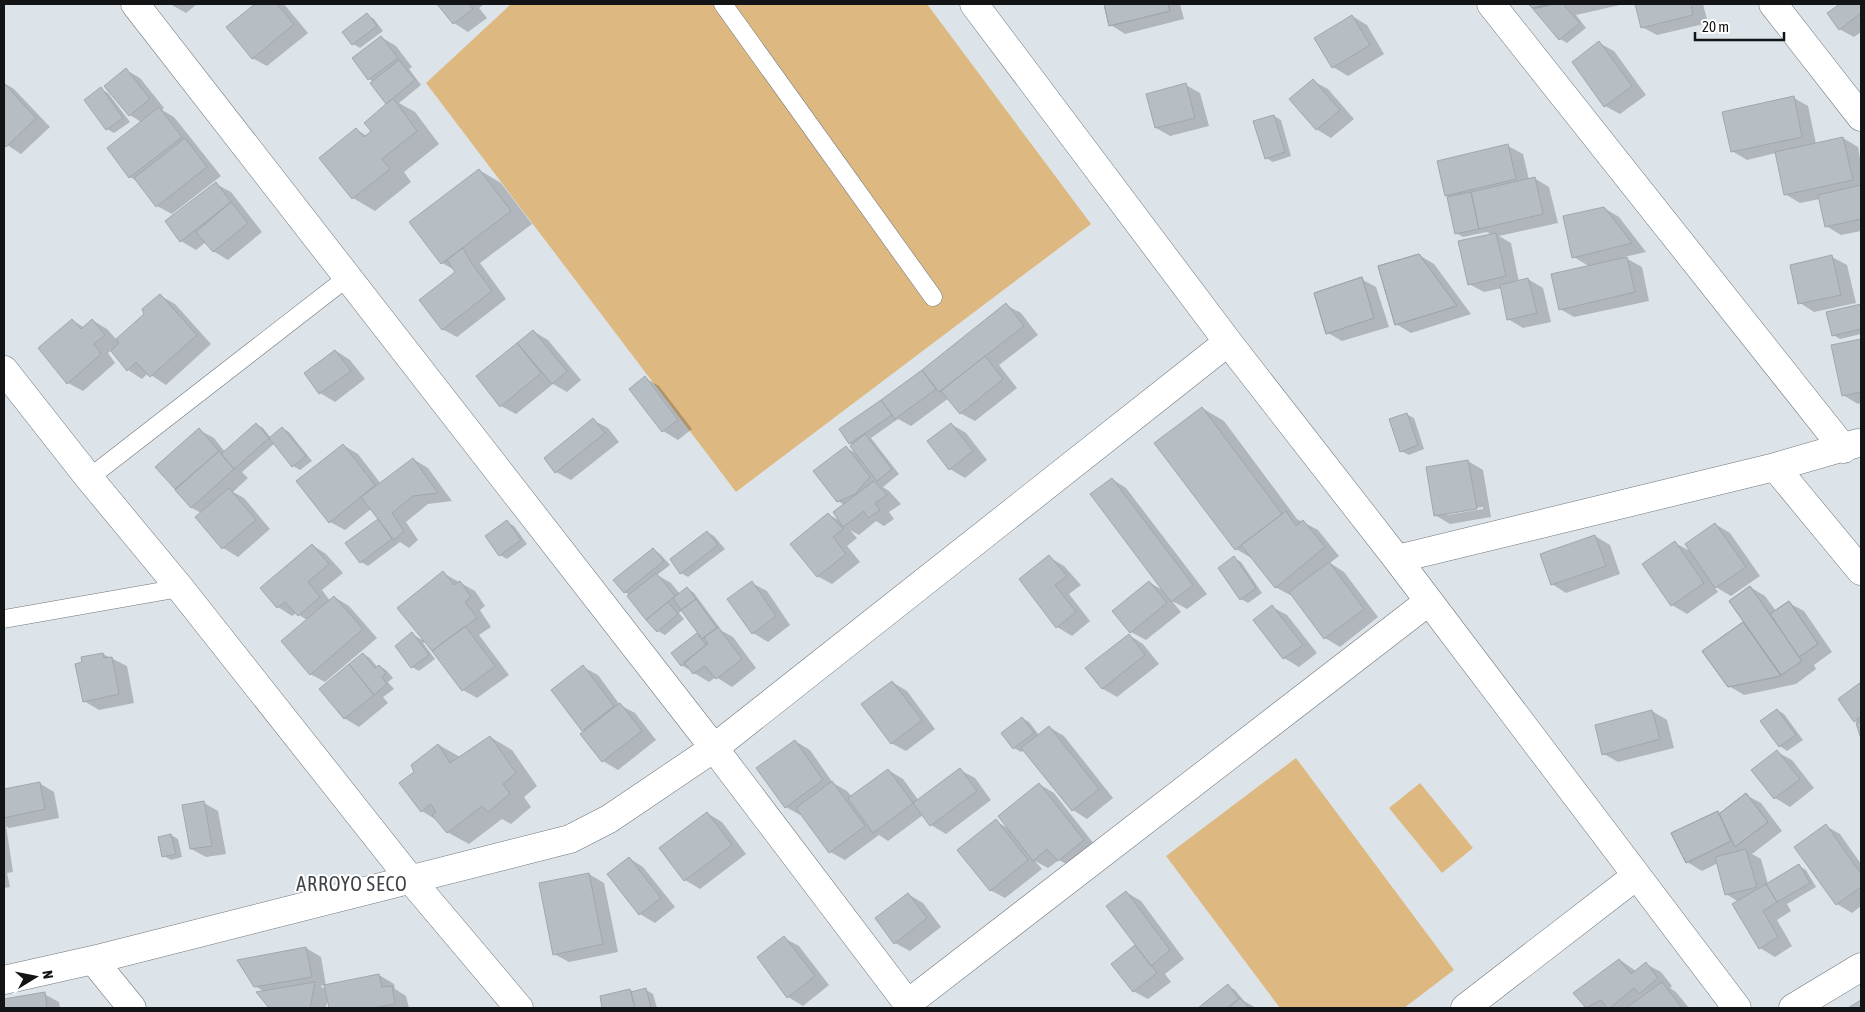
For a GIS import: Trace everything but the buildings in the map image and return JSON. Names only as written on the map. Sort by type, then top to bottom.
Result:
[{"type":"street","points":[[135,4],[714,748],[909,1006],[1428,602]]},
{"type":"street","points":[[974,4],[1228,342],[1397,559],[1737,1008]]},
{"type":"street","points":[[1397,559],[1774,467],[1853,445],[1491,4]]},
{"type":"street","points":[[1773,4],[1861,117]]},
{"type":"street","points":[[4,980],[93,960],[570,839],[609,819],[714,748],[1228,342]]},
{"type":"street","points":[[4,370],[412,880],[519,1008]]},
{"type":"street","points":[[1774,467],[1861,570]]},
{"type":"street","points":[[1465,1008],[1636,876]]},
{"type":"street","points":[[93,960],[132,1008]]},
{"type":"street","points":[[1793,1008],[1861,967]]},
{"type":"lane","points":[[723,4],[933,297]]},
{"type":"lane","points":[[89,478],[348,277]]},
{"type":"lane","points":[[4,619],[180,588]]},
{"type":"shaded area","points":[[511,4],[927,4],[1091,224],[736,492],[426,83]]},
{"type":"shaded area","points":[[1296,758],[1454,970],[1404,1008],[1280,1008],[1166,856]]},
{"type":"shaded area","points":[[1420,783],[1473,848],[1442,873],[1389,808]]},
{"type":"district","name":"ARROYO SECO","points":[[352,884]]}]
